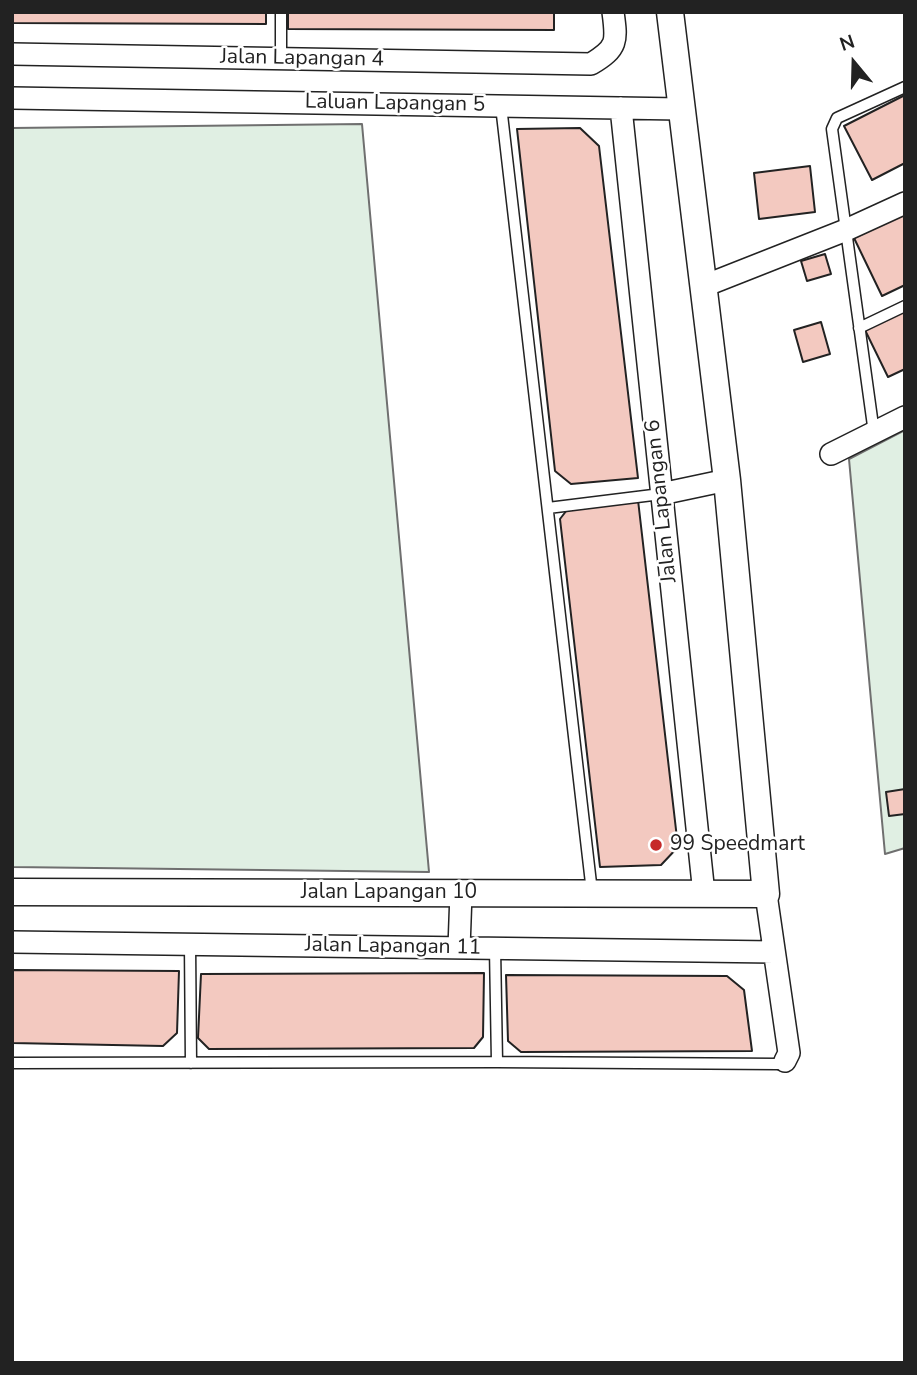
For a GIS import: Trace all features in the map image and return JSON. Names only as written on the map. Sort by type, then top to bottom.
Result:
[{"type":"street","name":"Jalan Lapangan 4","points":[[12,54],[591,64],[607,55],[617,38],[613,12]]},
{"type":"street","points":[[670,12],[727,480],[766,894],[789,1053],[785,1061]]},
{"type":"street","name":"Laluan Lapangan 5","points":[[12,98],[680,109]]},
{"type":"street","name":"Jalan Lapangan 6","points":[[621,108],[704,894]]},
{"type":"street","points":[[704,286],[846,230],[905,203]]},
{"type":"street","points":[[831,454],[905,417]]},
{"type":"street","points":[[661,494],[727,480]]},
{"type":"street","name":"Jalan Lapangan 10","points":[[12,892],[766,894]]},
{"type":"street","points":[[459,948],[461,893]]},
{"type":"street","name":"Jalan Lapangan 11","points":[[12,942],[774,952]]},
{"type":"lane","points":[[281,12],[281,59]]},
{"type":"lane","points":[[874,433],[832,129],[837,118],[905,87]]},
{"type":"lane","points":[[501,106],[593,894]]},
{"type":"lane","points":[[859,328],[905,306]]},
{"type":"lane","points":[[548,508],[661,494]]},
{"type":"lane","points":[[190,944],[191,1063]]},
{"type":"lane","points":[[495,948],[498,1062]]},
{"type":"lane","points":[[12,1063],[778,1064],[785,1061]]},
{"type":"green space","points":[[362,124],[429,872],[12,867],[12,128]]},
{"type":"green space","points":[[905,430],[905,848],[885,854],[849,459]]},
{"type":"building","points":[[12,12],[266,12],[266,24],[12,23]]},
{"type":"building","points":[[288,12],[554,12],[554,30],[288,29]]},
{"type":"building","points":[[905,95],[905,163],[872,180],[844,126]]},
{"type":"building","points":[[580,128],[599,146],[638,478],[571,484],[555,471],[517,129]]},
{"type":"building","points":[[810,166],[815,212],[759,219],[754,173]]},
{"type":"building","points":[[905,213],[905,285],[882,296],[854,238]]},
{"type":"building","points":[[825,254],[831,274],[807,281],[801,261]]},
{"type":"building","points":[[905,309],[905,369],[888,377],[864,328]]},
{"type":"building","points":[[821,322],[830,354],[803,362],[794,330]]},
{"type":"building","points":[[638,500],[678,847],[661,865],[600,867],[560,519],[570,506]]},
{"type":"building","points":[[905,789],[905,814],[889,816],[886,792]]},
{"type":"building","points":[[12,970],[179,971],[177,1033],[163,1046],[12,1043]]},
{"type":"building","points":[[484,973],[483,1037],[474,1048],[209,1049],[198,1038],[201,974]]},
{"type":"building","points":[[506,975],[727,976],[744,990],[752,1051],[521,1052],[508,1041]]},
{"type":"place","name":"99 Speedmart","points":[[656,845]]}]
